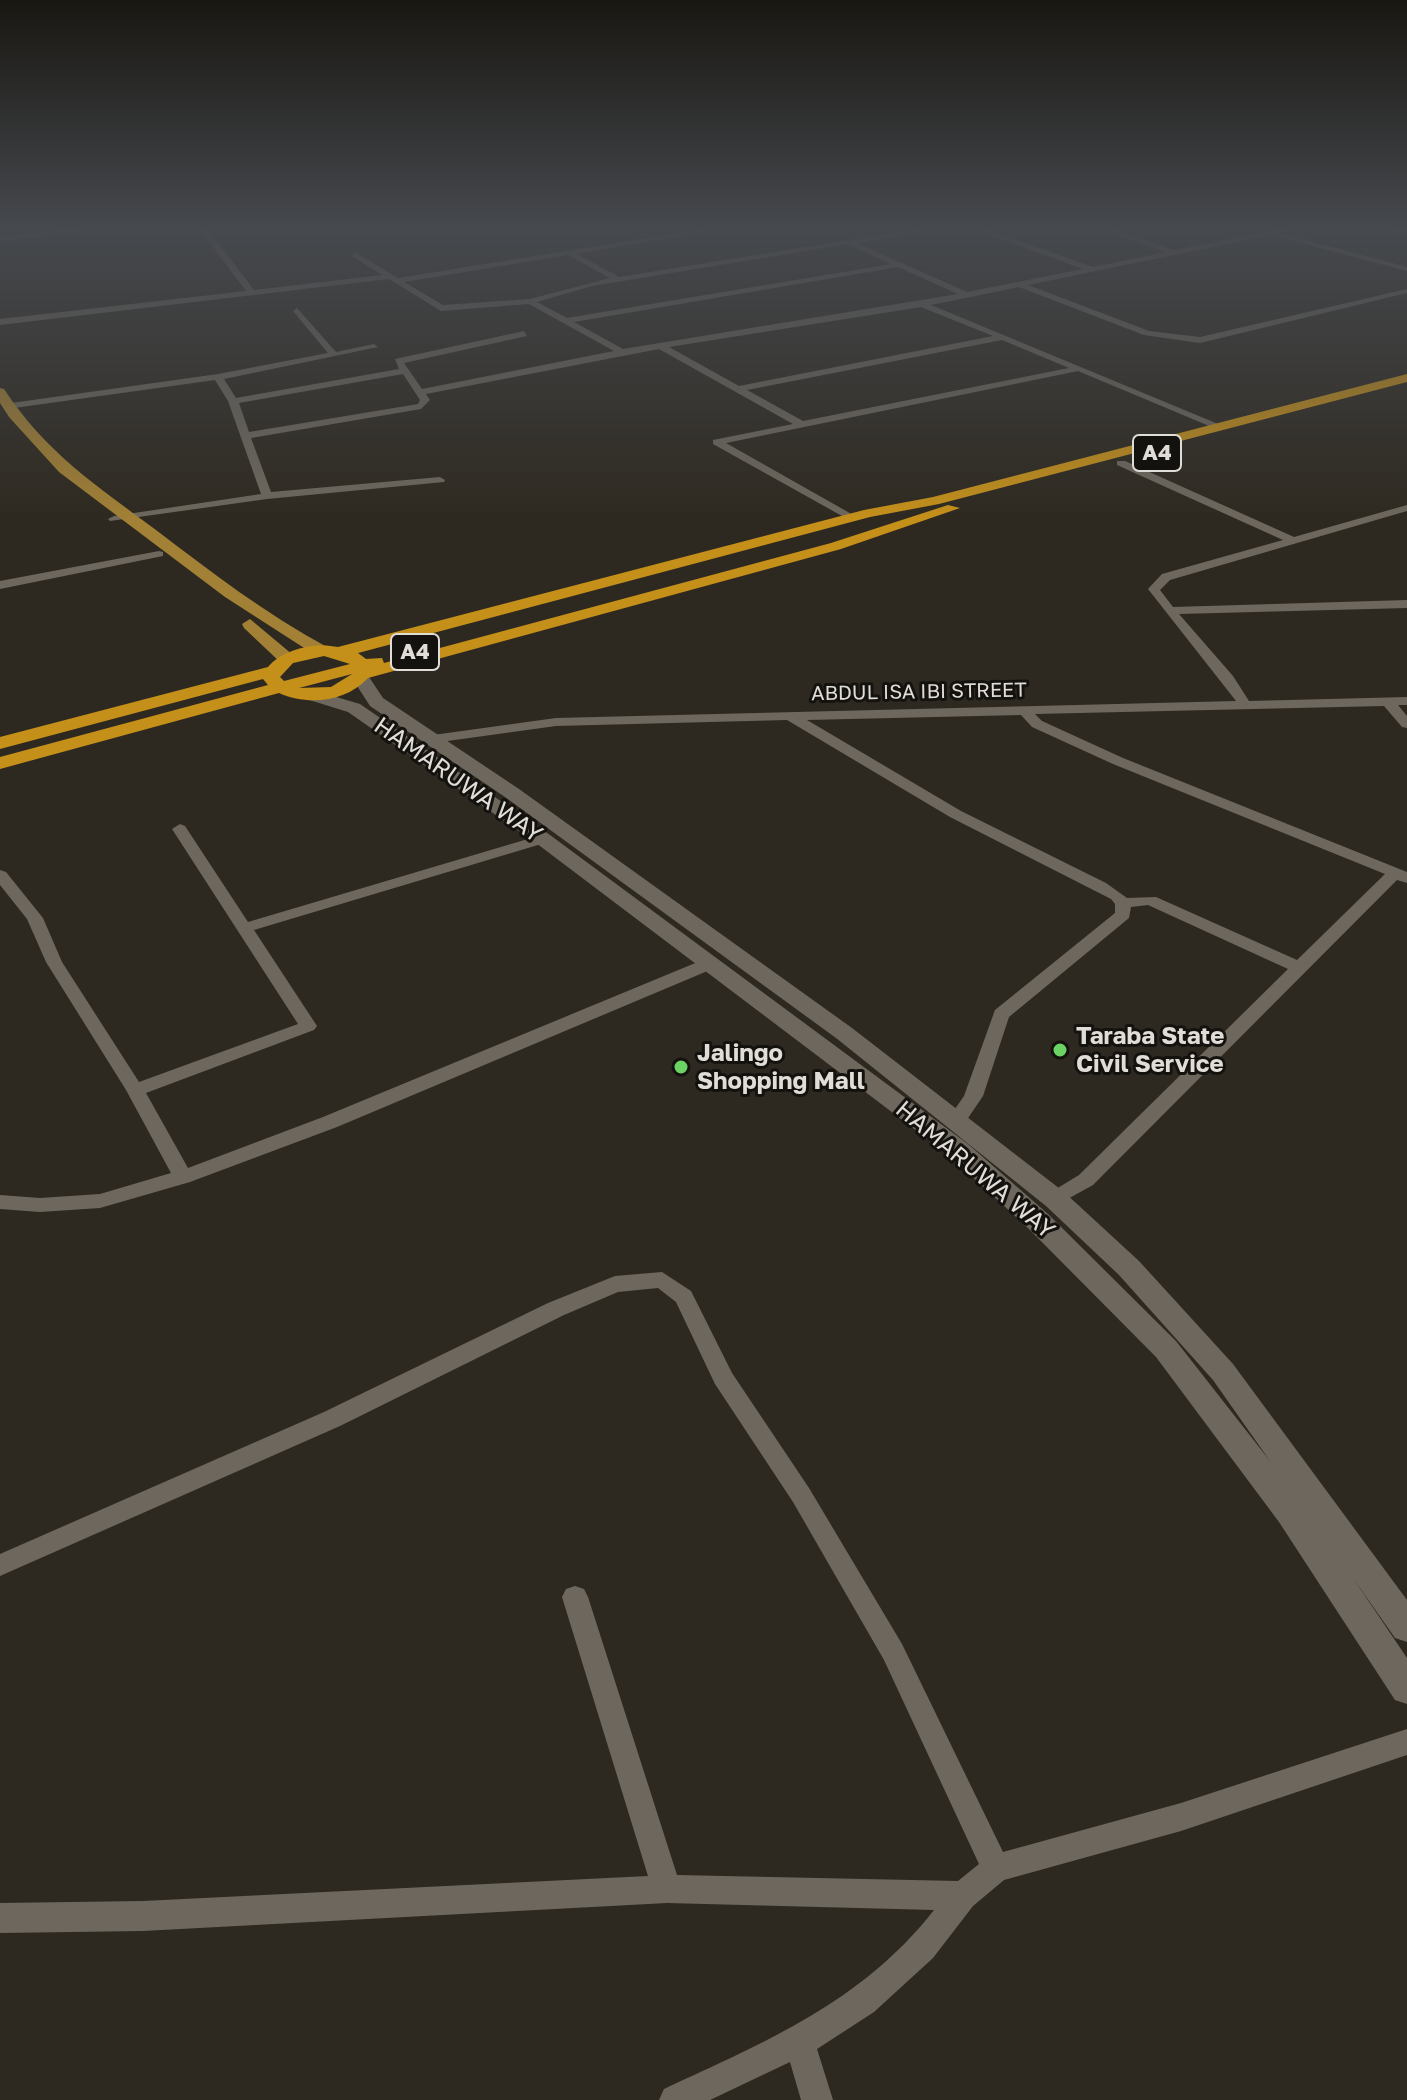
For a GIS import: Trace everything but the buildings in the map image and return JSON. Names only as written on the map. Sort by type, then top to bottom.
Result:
[{"type":"highway","name":"A4","points":[[0,763],[825,536],[934,501],[1407,378]]},
{"type":"highway","name":"A4","points":[[0,753],[825,536],[951,508],[1407,386]]},
{"type":"highway","name":"A4","points":[[0,743],[272,671],[287,659],[321,651],[341,652],[851,518],[934,501]]},
{"type":"highway","name":"A4","points":[[0,772],[301,694],[330,692],[362,676],[908,525],[951,508]]},
{"type":"highway","name":"A4","points":[[341,652],[360,660],[364,666],[362,676]]},
{"type":"highway","points":[[272,671],[274,684],[301,694]]},
{"type":"main road","points":[[4,399],[28,437],[49,459],[121,517],[159,554],[271,640],[287,659]]},
{"type":"main road","points":[[0,422],[25,454],[244,604],[321,651]]},
{"type":"main road","points":[[362,676],[376,702],[433,739],[957,1119],[1055,1199],[1129,1268],[1223,1372],[1407,1627]]},
{"type":"main road","name":"HAMARUWA WAY","points":[[301,694],[354,708],[543,839],[959,1150],[1038,1221],[1166,1349],[1251,1457],[1407,1688]]},
{"type":"street","points":[[309,325],[334,355]]},
{"type":"street","points":[[571,325],[622,352]]},
{"type":"street","points":[[421,392],[622,352],[791,325]]},
{"type":"street","points":[[970,325],[1218,426]]},
{"type":"street","points":[[1126,325],[1147,333],[1200,340],[1263,325]]},
{"type":"street","points":[[246,436],[421,406],[425,400],[421,392],[398,361],[524,334]]},
{"type":"street","points":[[739,389],[999,338]]},
{"type":"street","points":[[660,346],[804,426]]},
{"type":"street","points":[[4,399],[218,377],[374,347]]},
{"type":"street","points":[[851,518],[717,442],[1076,369]]},
{"type":"street","points":[[233,401],[405,371]]},
{"type":"street","points":[[218,377],[233,401],[267,496]]},
{"type":"street","points":[[1121,463],[1292,540]]},
{"type":"street","points":[[121,517],[267,496],[440,480]]},
{"type":"street","points":[[1245,705],[1228,679],[1154,589],[1166,577],[1407,508]]},
{"type":"street","points":[[0,585],[159,554]]},
{"type":"street","points":[[1169,611],[1407,604]]},
{"type":"street","points":[[1387,701],[1407,724]]},
{"type":"street","name":"ABDUL ISA IBI STREET","points":[[433,739],[556,722],[1407,701]]},
{"type":"street","points":[[1023,709],[1037,724],[1118,761],[1401,875],[1298,967],[1086,1180],[1055,1199]]},
{"type":"street","points":[[785,714],[850,748],[980,827],[1066,868],[1117,896],[1123,903],[1123,915],[1001,1014],[993,1032],[974,1103],[957,1119]]},
{"type":"street","points":[[135,1090],[308,1026],[180,829]]},
{"type":"street","points":[[244,928],[543,839]]},
{"type":"street","points":[[0,875],[35,918],[54,962],[135,1090],[183,1177]]},
{"type":"street","points":[[1123,903],[1150,900],[1298,967]]},
{"type":"street","points":[[0,1202],[40,1205],[100,1201],[183,1177],[330,1122],[711,963]]},
{"type":"street","points":[[0,1565],[332,1419],[568,1304],[615,1284],[662,1280],[684,1297],[723,1378],[801,1495],[893,1652],[996,1868]]},
{"type":"street","points":[[575,1597],[667,1889]]},
{"type":"street","points":[[675,2100],[800,2042],[863,2001],[923,1948],[963,1896],[996,1868],[1181,1817],[1407,1742]]},
{"type":"street","points":[[0,1918],[143,1916],[667,1889],[963,1896]]},
{"type":"street","points":[[800,2042],[817,2100]]},
{"type":"place","name":"Taraba State Civil Service","points":[[1060,1050]]},
{"type":"place","name":"Jalingo Shopping Mall","points":[[681,1067]]}]
